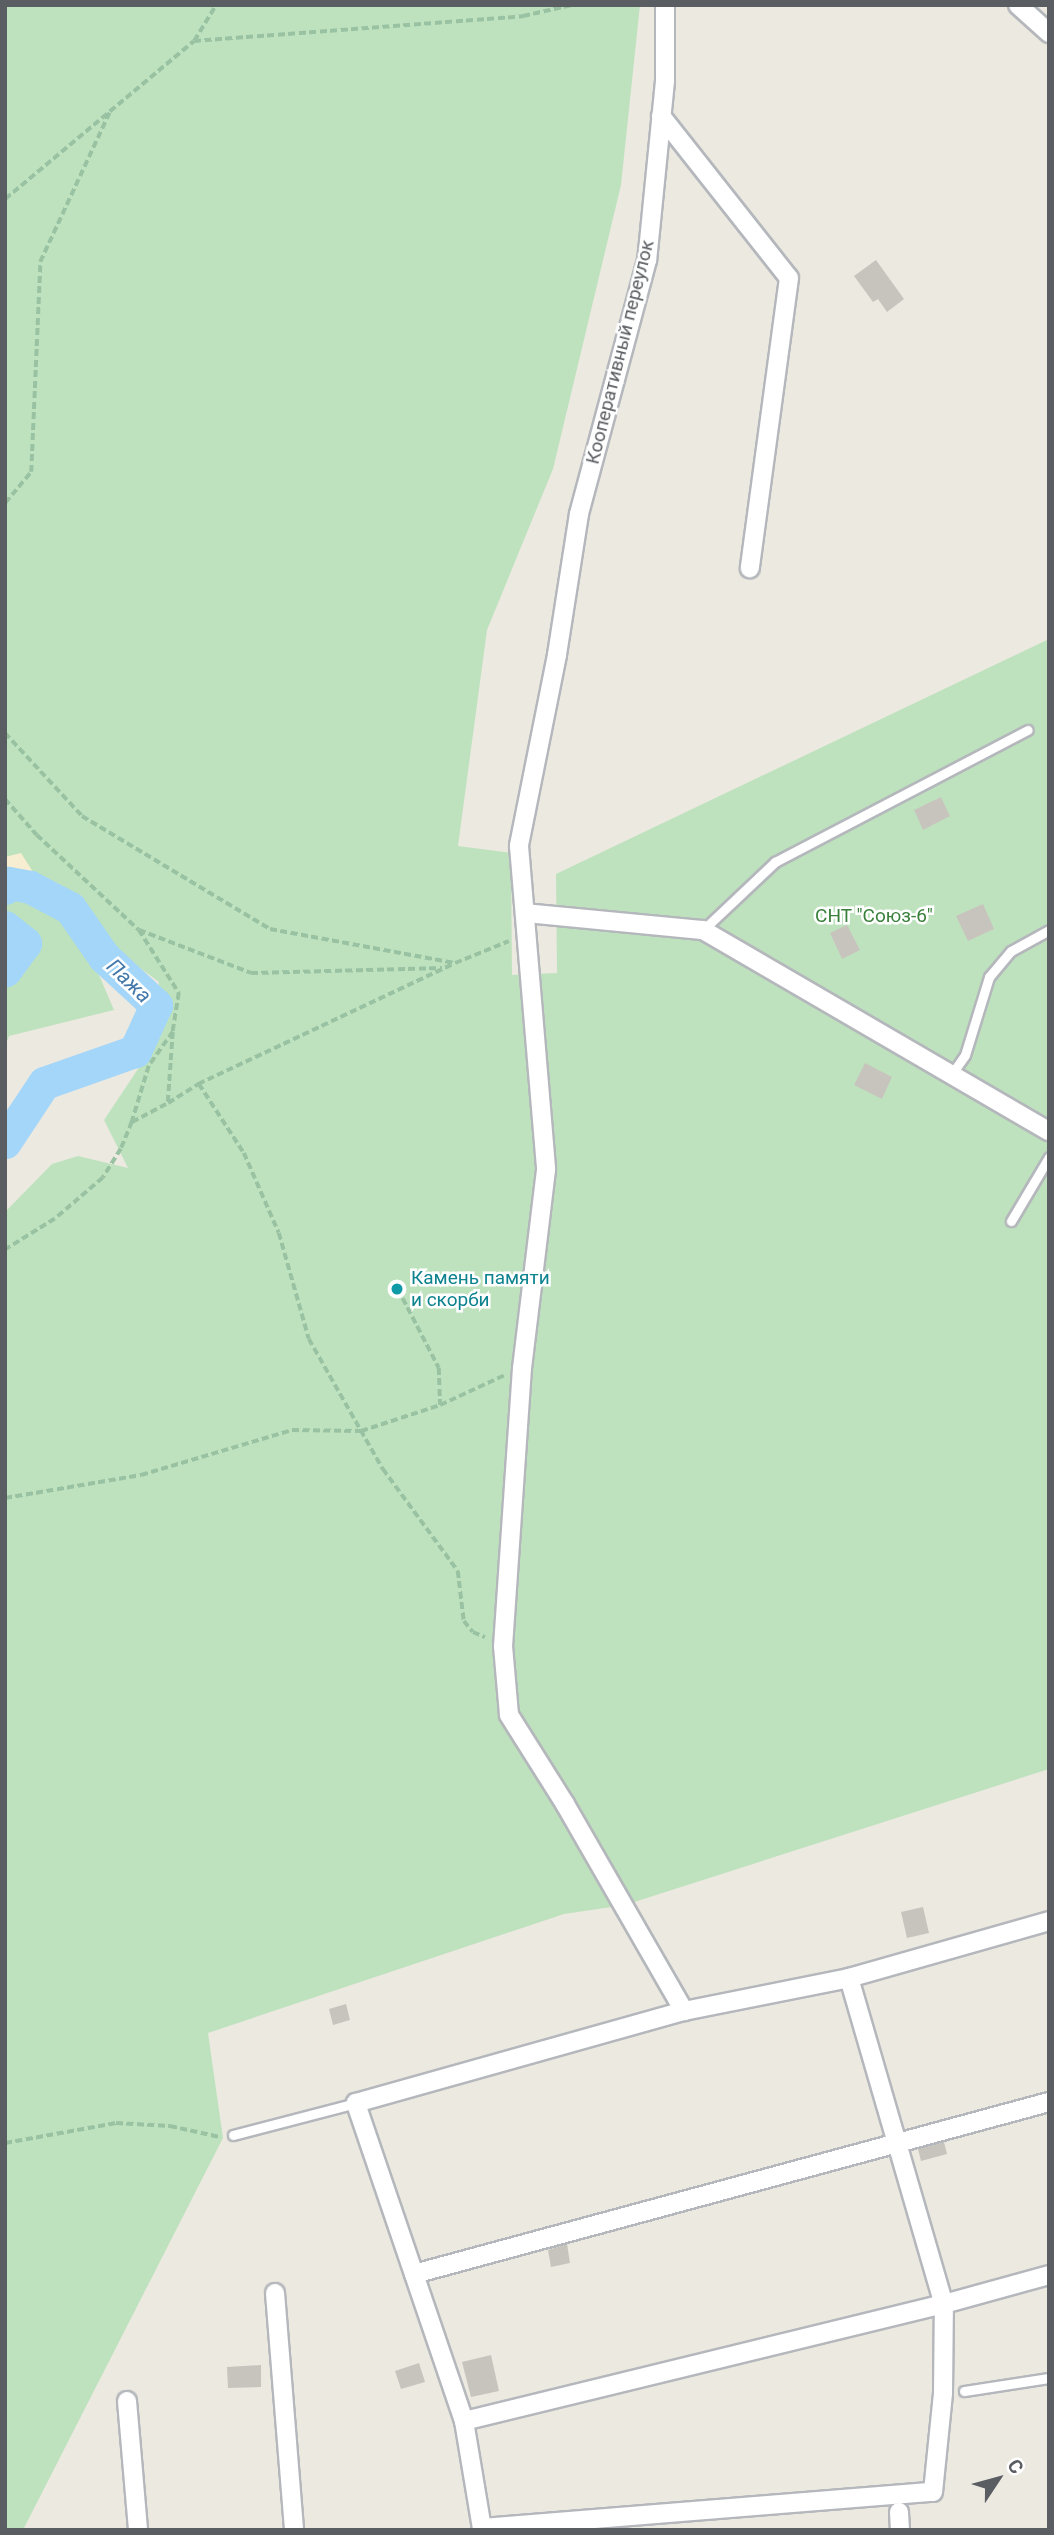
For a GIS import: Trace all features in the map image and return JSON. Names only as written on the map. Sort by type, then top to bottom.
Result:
[{"type":"street","name":"Кооперативный переулок","points":[[665,5],[661,116],[647,260],[579,514],[557,655],[519,846],[546,1170],[522,1368],[503,1646],[509,1714],[579,1827],[684,2011]]},
{"type":"street","points":[[1018,5],[1044,29]]},
{"type":"street","points":[[661,116],[789,278],[750,568]]},
{"type":"street","points":[[525,913],[703,930],[1049,1131]]},
{"type":"street","points":[[849,1978],[944,2304],[943,2393],[933,2492],[482,2528],[464,2421],[356,2103],[684,2011],[849,1978],[1049,1921]]},
{"type":"street","points":[[414,2274],[898,2146],[1049,2102]]},
{"type":"street","points":[[464,2421],[944,2304],[1049,2275]]},
{"type":"street","points":[[275,2292],[294,2530]]},
{"type":"street","points":[[127,2400],[138,2530]]},
{"type":"lane","points":[[703,930],[775,862],[1028,730]]},
{"type":"lane","points":[[951,1075],[965,1055],[989,977],[1011,951],[1049,930]]},
{"type":"lane","points":[[1011,1221],[1049,1157]]},
{"type":"lane","points":[[233,2135],[356,2103]]},
{"type":"lane","points":[[964,2391],[1049,2378]]},
{"type":"path","points":[[5,199],[194,41],[216,5]]},
{"type":"path","points":[[194,41],[523,16],[572,5]]},
{"type":"path","points":[[5,503],[31,471],[40,262],[110,111]]},
{"type":"path","points":[[5,733],[82,816],[270,929],[455,963]]},
{"type":"path","points":[[5,799],[37,835],[139,930],[179,993],[168,1103]]},
{"type":"path","points":[[139,930],[251,973],[444,968]]},
{"type":"path","points":[[132,1122],[199,1084],[444,968],[526,934]]},
{"type":"path","points":[[5,1250],[55,1219],[103,1178],[121,1149],[149,1066],[173,1032]]},
{"type":"path","points":[[199,1084],[244,1153],[279,1233],[309,1339],[402,1497],[458,1571],[464,1621],[473,1632],[503,1646]]},
{"type":"path","points":[[398,1289],[439,1368],[440,1405]]},
{"type":"path","points":[[5,1498],[141,1475],[292,1430],[361,1431],[440,1405],[522,1368]]},
{"type":"path","points":[[5,2143],[116,2123],[170,2126],[223,2138]]},
{"type":"green space","name":"СНТ \"Союз-6\"","points":[[5,5],[640,5],[621,185],[553,469],[487,630],[458,846],[511,853],[512,975],[557,973],[556,874],[1049,639],[1049,1769],[625,1905],[564,1914],[208,2033],[223,2138],[23,2530],[5,2530],[5,1212],[52,1164],[78,1156],[128,1168],[104,1120],[150,1051],[159,982],[76,921],[114,1010],[9,1036],[5,1047]]},
{"type":"sand","points":[[21,853],[33,872],[30,887],[9,883],[5,888],[5,857]]},
{"type":"building","points":[[876,260],[904,299],[887,312],[878,299],[873,302],[854,276]]},
{"type":"building","points":[[941,797],[950,816],[923,830],[914,810]]},
{"type":"building","points":[[983,904],[994,929],[968,941],[956,916]]},
{"type":"building","points":[[847,925],[860,950],[842,959],[830,933]]},
{"type":"building","points":[[865,1063],[892,1077],[882,1099],[854,1085]]},
{"type":"building","points":[[923,1907],[929,1933],[907,1938],[901,1912]]},
{"type":"building","points":[[346,2004],[350,2020],[333,2025],[329,2009]]},
{"type":"building","points":[[944,2142],[947,2154],[921,2161],[918,2149]]},
{"type":"building","points":[[567,2244],[570,2263],[551,2267],[548,2250]]},
{"type":"building","points":[[491,2355],[499,2391],[471,2397],[462,2362]]},
{"type":"building","points":[[419,2363],[425,2382],[401,2389],[395,2371]]},
{"type":"building","points":[[261,2365],[261,2387],[228,2388],[227,2367]]},
{"type":"waterway","name":"Пажа","points":[[5,888],[8,883],[30,887],[70,908],[104,957],[156,1005],[135,1051],[44,1083],[5,1142]]},
{"type":"waterway","name":"Пажа","points":[[5,927],[25,943],[5,971]]},
{"type":"place","name":"Камень памяти и скорби","points":[[397,1289]]}]
